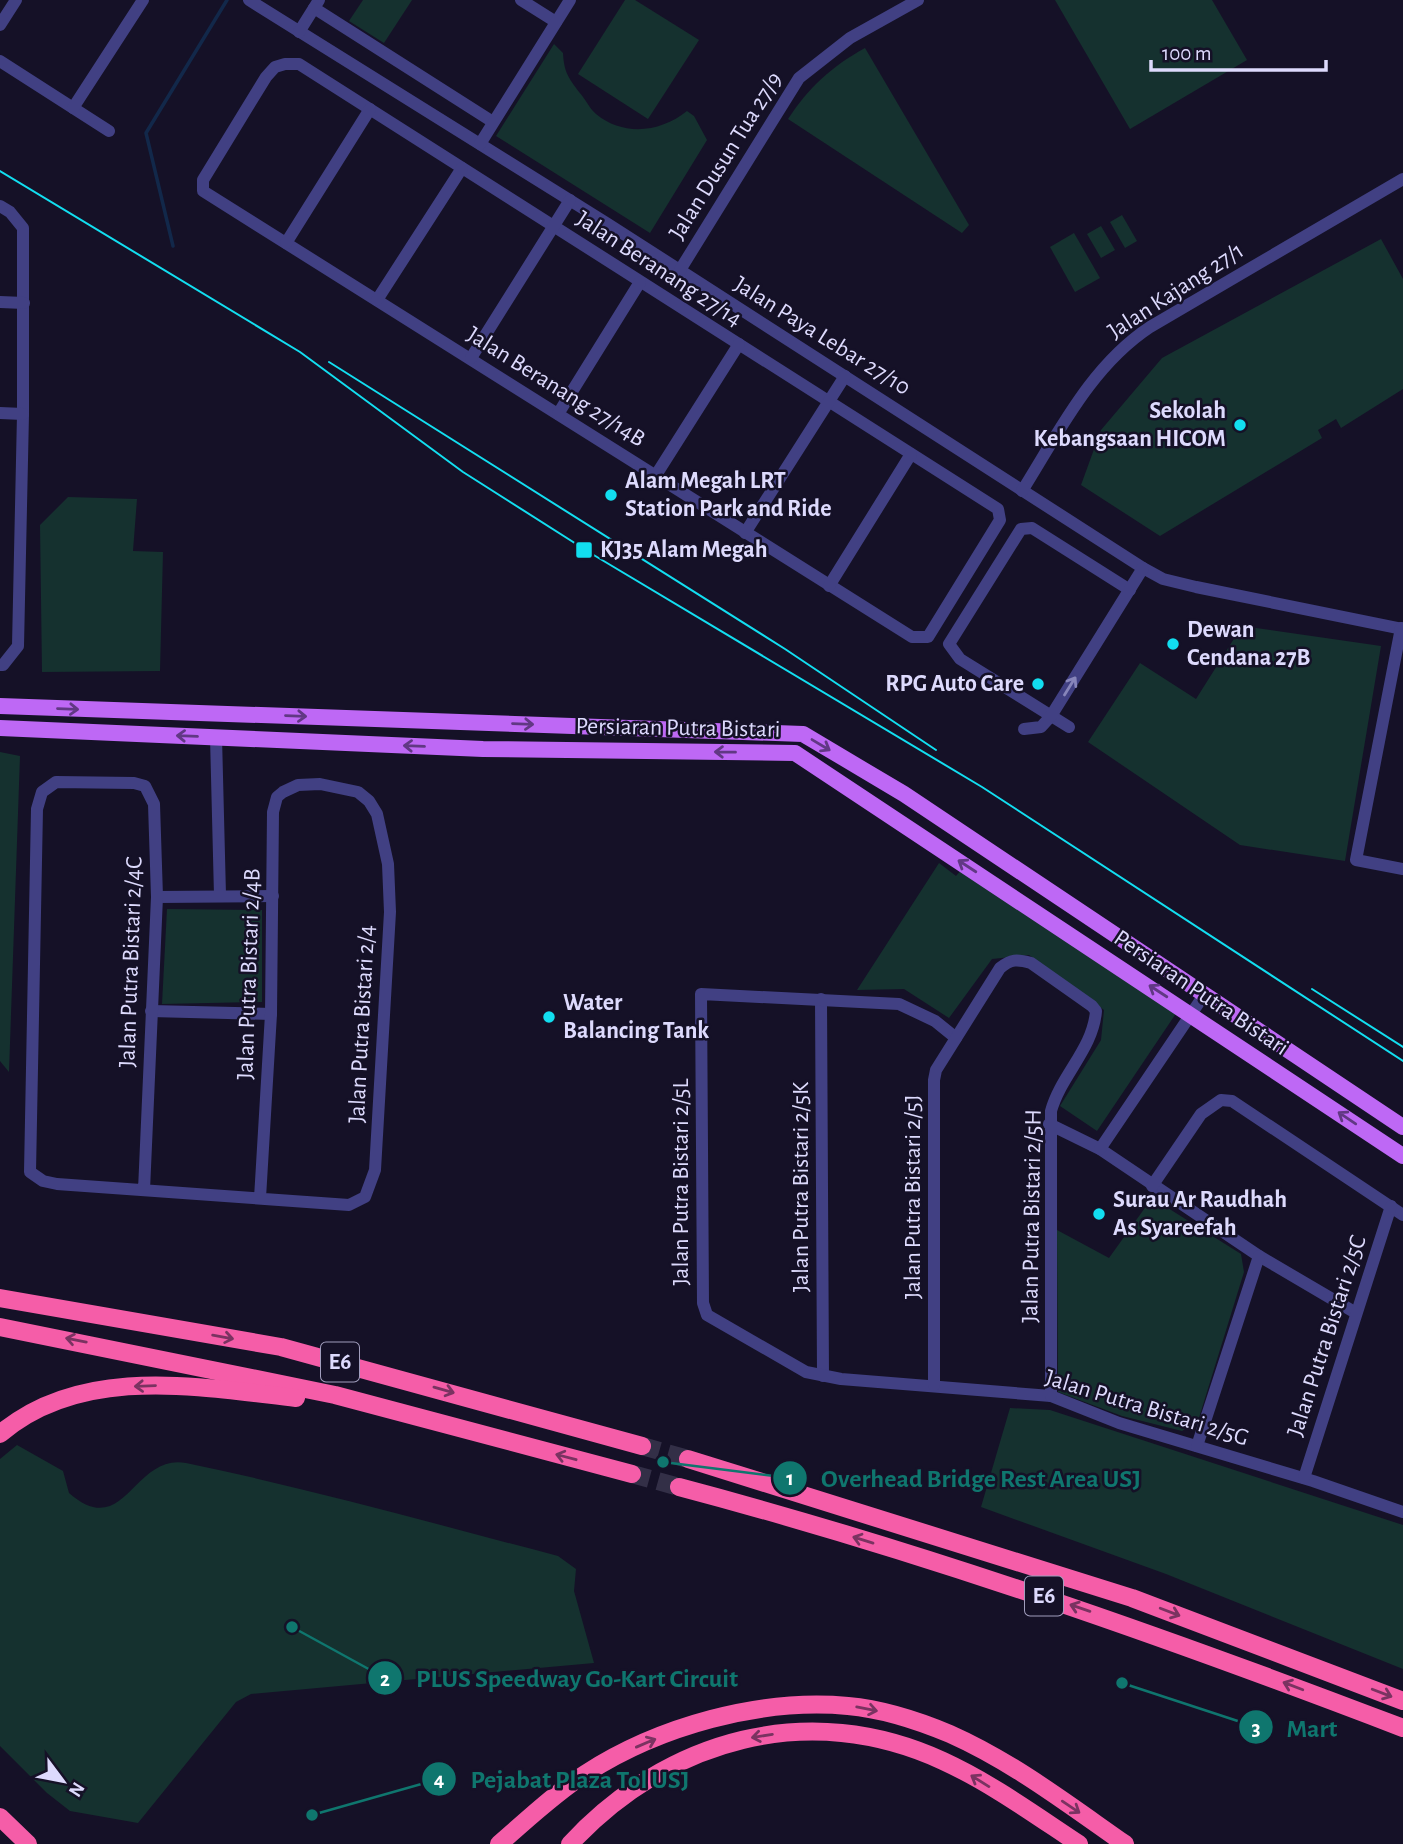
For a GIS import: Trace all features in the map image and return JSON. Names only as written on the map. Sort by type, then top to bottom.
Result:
[{"type":"highway","name":"E6","points":[[0,1298],[281,1347],[642,1446]]},
{"type":"highway","name":"E6","points":[[0,1326],[335,1395],[632,1474]]},
{"type":"highway","points":[[0,1434],[40,1409],[104,1388],[187,1384],[295,1398],[335,1395]]},
{"type":"highway","name":"E6","points":[[688,1459],[1132,1598],[1403,1701]]},
{"type":"highway","name":"E6","points":[[678,1487],[1003,1582],[1172,1640],[1403,1728]]},
{"type":"highway","points":[[499,1844],[585,1774],[651,1740],[720,1717],[825,1704],[875,1710],[950,1734],[1034,1782],[1125,1844]]},
{"type":"highway","points":[[570,1844],[625,1793],[680,1760],[737,1740],[809,1731],[869,1738],[942,1760],[1079,1844]]},
{"type":"highway","points":[[0,1817],[28,1844]]},
{"type":"main road","name":"Persiaran Putra Bistari","points":[[0,706],[803,734],[904,794],[1403,1127]]},
{"type":"main road","name":"Persiaran Putra Bistari","points":[[0,728],[483,749],[795,753],[1193,1014],[1403,1156]]},
{"type":"street","points":[[0,25],[16,0]]},
{"type":"street","points":[[73,107],[143,0]]},
{"type":"street","name":"Jalan Paya Lebar 27/10","points":[[249,0],[570,200],[1163,579],[1402,629]]},
{"type":"street","points":[[520,0],[556,22]]},
{"type":"street","name":"Jalan Dusun Tua 27/9","points":[[680,270],[799,78],[850,38],[918,0]]},
{"type":"street","points":[[480,144],[569,1]]},
{"type":"street","points":[[299,32],[316,4],[494,122]]},
{"type":"street","points":[[0,61],[109,131]]},
{"type":"street","name":"Jalan Beranang 27/14","points":[[201,188],[203,180],[266,77],[275,67],[299,64],[998,509]]},
{"type":"street","points":[[286,243],[370,109]]},
{"type":"street","points":[[377,300],[462,168]]},
{"type":"street","name":"Jalan Kajang 27/1","points":[[1022,491],[1084,392],[1119,349],[1161,320],[1403,178]]},
{"type":"street","name":"Jalan Beranang 27/14B","points":[[201,188],[912,637],[928,637],[1000,520],[998,509]]},
{"type":"street","points":[[471,358],[570,200]]},
{"type":"street","points":[[0,206],[23,228],[24,303],[18,646],[3,665],[0,664]]},
{"type":"street","points":[[558,414],[640,282]]},
{"type":"street","points":[[0,302],[24,303]]},
{"type":"street","points":[[656,475],[738,344]]},
{"type":"street","points":[[746,533],[845,376]]},
{"type":"street","points":[[0,413],[23,414]]},
{"type":"street","points":[[829,586],[911,454]]},
{"type":"street","points":[[1069,727],[960,659],[948,644],[1021,528],[1032,528],[1130,590]]},
{"type":"street","points":[[1024,729],[1041,727],[1051,716],[1143,568]]},
{"type":"street","points":[[1402,629],[1399,660],[1356,860],[1403,869]]},
{"type":"street","points":[[216,737],[220,895]]},
{"type":"street","name":"Jalan Putra Bistari 2/4C","points":[[97,781],[145,786],[154,804],[157,897],[144,1190],[43,1181],[30,1172],[28,1161],[36,989],[37,809],[42,792],[48,785],[56,782],[97,781]]},
{"type":"street","name":"Jalan Putra Bistari 2/4B","points":[[260,1198],[271,1014],[273,812],[277,797],[298,785],[320,784]]},
{"type":"street","name":"Jalan Putra Bistari 2/4","points":[[260,1198],[349,1205],[365,1197],[375,1170],[386,1009],[388,864],[377,814],[369,801],[358,792],[320,784]]},
{"type":"street","points":[[157,897],[273,896]]},
{"type":"street","name":"Jalan Putra Bistari 2/5J","points":[[934,1385],[936,1070],[1000,968],[1010,960],[1031,963],[1093,1006]]},
{"type":"street","name":"Jalan Putra Bistari 2/5L","points":[[717,1323],[707,1315],[702,1303],[701,994],[821,999]]},
{"type":"street","points":[[1100,1149],[1204,995]]},
{"type":"street","points":[[821,999],[899,1004],[935,1021],[956,1038]]},
{"type":"street","name":"Jalan Putra Bistari 2/5K","points":[[821,999],[823,1376]]},
{"type":"street","name":"Jalan Putra Bistari 2/5H","points":[[1051,1396],[1049,1124],[1054,1098],[1093,1030],[1096,1011],[1093,1006]]},
{"type":"street","points":[[151,1011],[271,1014]]},
{"type":"street","points":[[1152,1186],[1201,1114],[1221,1100],[1232,1101],[1403,1215]]},
{"type":"street","points":[[1049,1124],[1100,1149],[1259,1256],[1356,1314]]},
{"type":"street","points":[[144,1190],[260,1198]]},
{"type":"street","name":"Jalan Putra Bistari 2/5C","points":[[1304,1478],[1391,1206]]},
{"type":"street","points":[[1198,1446],[1259,1256]]},
{"type":"street","name":"Jalan Putra Bistari 2/5G","points":[[717,1323],[806,1372],[823,1376],[1051,1396],[1119,1423],[1304,1478],[1403,1512]]},
{"type":"green space","points":[[363,0],[412,0],[384,43],[349,21]]},
{"type":"green space","points":[[625,0],[635,0],[699,40],[648,119],[578,74]]},
{"type":"green space","points":[[1055,0],[1212,0],[1247,60],[1130,129]]},
{"type":"green space","points":[[554,44],[563,53],[566,70],[572,82],[594,112],[607,121],[630,129],[642,129],[666,124],[687,111],[694,116],[707,140],[650,233],[496,136]]},
{"type":"green space","points":[[865,48],[969,225],[962,233],[788,119],[822,79]]},
{"type":"green space","points":[[1122,215],[1137,241],[1125,248],[1110,222]]},
{"type":"green space","points":[[1101,226],[1115,250],[1101,258],[1087,234]]},
{"type":"green space","points":[[1074,233],[1100,278],[1075,292],[1050,247]]},
{"type":"green space","points":[[1381,239],[1403,279],[1403,389],[1341,428],[1336,419],[1318,430],[1322,438],[1160,536],[1081,485],[1101,430],[1162,358]]},
{"type":"green space","points":[[68,497],[137,499],[133,551],[163,552],[160,671],[42,672],[40,525]]},
{"type":"green space","points":[[1242,626],[1381,646],[1345,861],[1240,845],[1088,742],[1140,663],[1196,699]]},
{"type":"green space","points":[[0,752],[20,756],[9,1072],[0,1061]]},
{"type":"green space","points":[[939,863],[956,876],[962,869],[1177,1012],[1097,1131],[1060,1106],[1101,1040],[1104,1010],[1029,955],[992,959],[949,1018],[904,989],[857,990]]},
{"type":"green space","points":[[167,909],[262,910],[262,1002],[162,1004]]},
{"type":"green space","points":[[1152,1198],[1241,1254],[1244,1272],[1198,1421],[1182,1431],[1122,1416],[1058,1392],[1057,1230],[1109,1258]]},
{"type":"green space","points":[[1010,1408],[1050,1410],[1403,1525],[1403,1669],[1166,1574],[981,1507]]},
{"type":"green space","points":[[17,1445],[63,1471],[69,1493],[88,1505],[103,1508],[117,1502],[153,1470],[168,1463],[186,1463],[327,1495],[558,1556],[576,1569],[574,1591],[594,1663],[251,1694],[236,1702],[138,1823],[70,1811],[47,1793],[0,1746],[0,1459]]},
{"type":"waterway","points":[[173,246],[146,133],[227,0]]},
{"type":"tunnel","points":[[642,1446],[688,1459]]},
{"type":"tunnel","points":[[632,1474],[679,1487]]},
{"type":"tram line","points":[[0,171],[300,352],[463,472],[592,554],[982,787],[1403,1061]]},
{"type":"tram line","points":[[329,362],[785,649],[936,750]]},
{"type":"tram line","points":[[1312,989],[1403,1047]]},
{"type":"place","name":"Sekolah Kebangsaan HICOM","points":[[1240,425]]},
{"type":"place","name":"Alam Megah LRT Station Park and Ride","points":[[611,495]]},
{"type":"place","name":"KJ35 Alam Megah","points":[[584,550]]},
{"type":"place","name":"Dewan Cendana 27B","points":[[1173,644]]},
{"type":"place","name":"RPG Auto Care","points":[[1038,684]]},
{"type":"place","name":"Water Balancing Tank","points":[[549,1017]]},
{"type":"place","name":"Surau Ar Raudhah As Syareefah","points":[[1099,1214]]},
{"type":"place","name":"Overhead Bridge Rest Area USJ","points":[[663,1462]]},
{"type":"place","name":"PLUS Speedway Go-Kart Circuit","points":[[292,1627]]},
{"type":"place","name":"Mart","points":[[1122,1683]]},
{"type":"place","name":"Pejabat Plaza Tol USJ","points":[[312,1815]]}]
